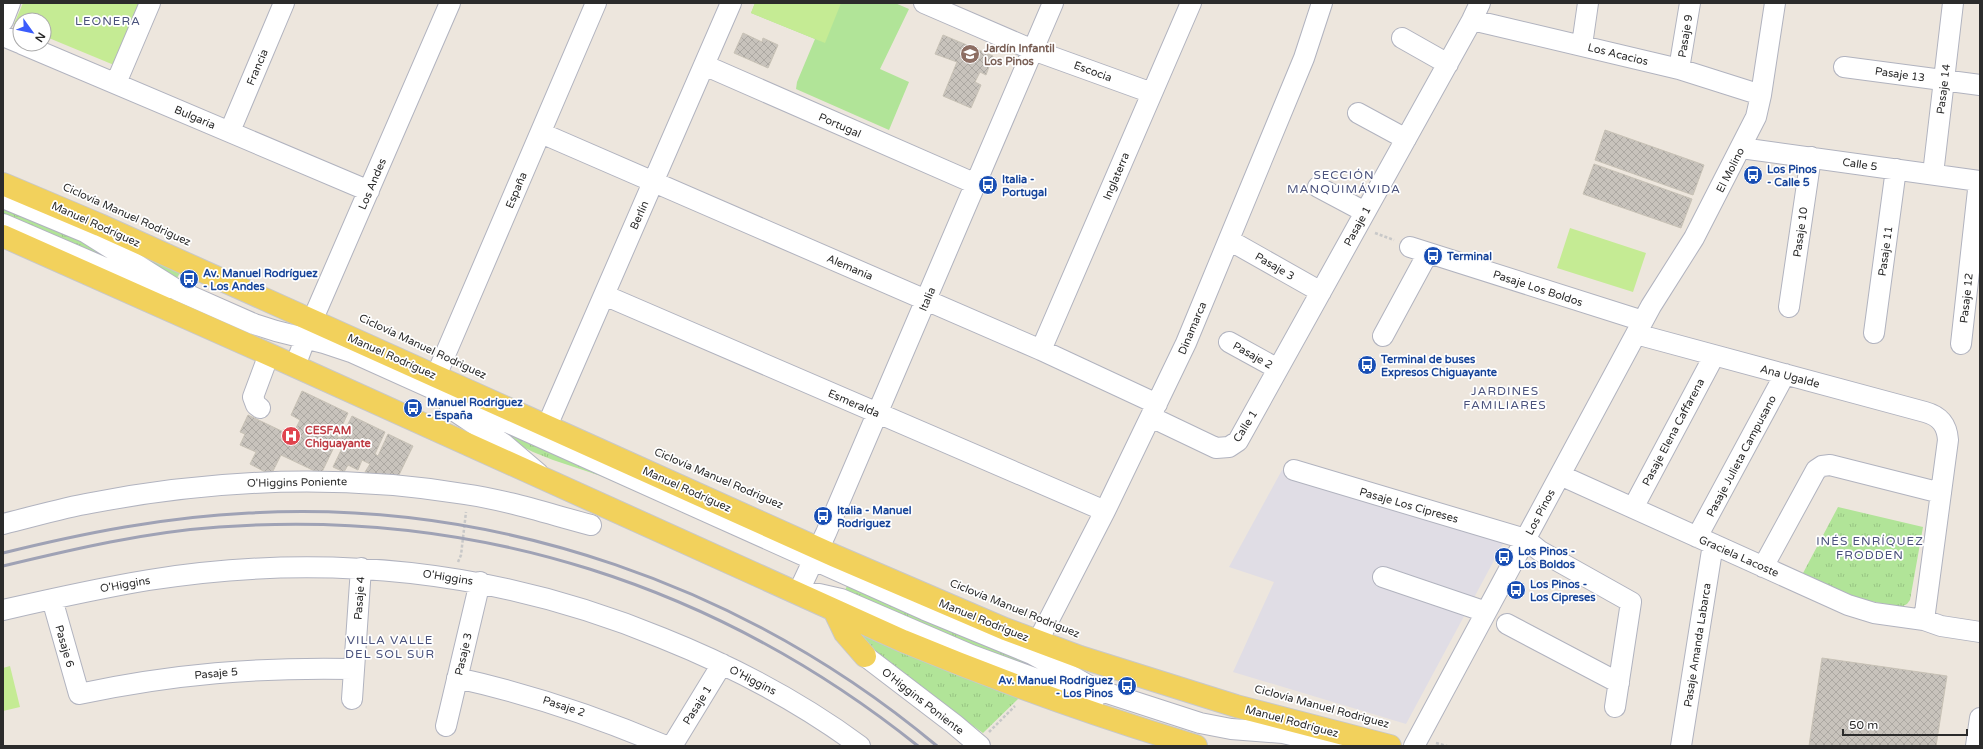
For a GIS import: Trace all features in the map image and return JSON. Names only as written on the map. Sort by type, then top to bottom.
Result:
[{"type":"main road","name":"Manuel Rodríguez","points":[[3,184],[59,207],[543,477],[834,610],[946,659],[1081,709],[1196,746]]},
{"type":"main road","name":"Manuel Rodríguez","points":[[3,236],[269,354],[304,343],[436,376],[547,426],[817,554],[1038,641],[1119,670],[1236,706],[1390,746]]},
{"type":"main road","points":[[834,610],[845,633],[865,656]]},
{"type":"street","points":[[3,21],[10,3]]},
{"type":"street","points":[[116,83],[150,3]]},
{"type":"street","name":"Francia","points":[[230,131],[284,3]]},
{"type":"street","name":"Los Andes","points":[[304,343],[450,3]]},
{"type":"street","name":"España","points":[[436,376],[596,3]]},
{"type":"street","name":"Berlín","points":[[547,426],[731,3]]},
{"type":"street","name":"Escocia","points":[[924,3],[1033,50],[1152,93]]},
{"type":"street","name":"Italia","points":[[798,593],[817,554],[878,413],[1053,3]]},
{"type":"street","name":"Inglaterra","points":[[1041,350],[1191,3]]},
{"type":"street","name":"Dinamarca","points":[[1038,641],[1105,511],[1186,343],[1304,58],[1322,3]]},
{"type":"street","points":[[1582,45],[1588,3]]},
{"type":"street","name":"Pasaje 9","points":[[1680,69],[1690,3]]},
{"type":"street","name":"El Molino","points":[[1639,328],[1694,238],[1756,117],[1761,95],[1775,3]]},
{"type":"street","name":"Pasaje 14","points":[[1933,174],[1954,3]]},
{"type":"street","name":"Los Acacios","points":[[1476,12],[1582,45],[1680,69],[1761,95]]},
{"type":"street","name":"Pasaje 1","points":[[1278,369],[1476,12]]},
{"type":"street","points":[[1402,38],[1448,64]]},
{"type":"street","name":"Bulgaria","points":[[40,52],[369,191]]},
{"type":"street","name":"Portugal","points":[[704,65],[976,184]]},
{"type":"street","name":"Pasaje 13","points":[[1844,67],[1980,85]]},
{"type":"street","points":[[1358,113],[1406,139]]},
{"type":"street","name":"Alemania","points":[[541,133],[1041,350],[1154,410]]},
{"type":"street","name":"Calle 5","points":[[1741,148],[1979,181]]},
{"type":"street","name":"Pasaje 10","points":[[1789,307],[1810,157]]},
{"type":"street","name":"Pasaje 11","points":[[1874,333],[1896,169]]},
{"type":"street","name":"Pasaje 12","points":[[1961,344],[1979,181]]},
{"type":"street","points":[[1318,187],[1361,219]]},
{"type":"street","points":[[3,198],[85,232],[177,290],[254,324],[276,331],[304,343]]},
{"type":"street","points":[[3,224],[259,336],[351,352],[817,554],[932,612],[1032,654],[1084,684],[1105,693],[1200,723],[1231,729],[1283,733],[1338,746]]},
{"type":"street","name":"Pasaje 3","points":[[1229,240],[1321,292]]},
{"type":"street","name":"Pasaje Los Boldos","points":[[1410,247],[1639,328]]},
{"type":"street","points":[[1383,336],[1428,253]]},
{"type":"street","name":"Esmeralda","points":[[604,295],[1105,511]]},
{"type":"street","name":"Ana Ugalde","points":[[1639,328],[1714,356],[1934,415],[1942,422],[1946,430],[1948,440],[1941,493]]},
{"type":"street","name":"Los Pinos","points":[[1416,743],[1639,328]]},
{"type":"street","name":"Pasaje 2","points":[[1229,342],[1278,369]]},
{"type":"street","points":[[260,408],[256,405],[253,397],[269,354]]},
{"type":"street","name":"Pasaje Elena Caffarena","points":[[1633,508],[1714,356]]},
{"type":"street","name":"Calle 1","points":[[1154,410],[1216,448],[1229,447],[1234,445],[1242,436],[1278,369]]},
{"type":"street","name":"Pasaje Julieta Campusano","points":[[1705,541],[1785,374]]},
{"type":"street","points":[[1763,567],[1816,470],[1822,466],[1830,465],[1941,493],[1924,620],[1941,626],[1980,632]]},
{"type":"street","name":"Pasaje Los Cipreses","points":[[1294,470],[1525,539]]},
{"type":"street","name":"Graciela Lacoste","points":[[1560,475],[1763,567],[1860,609],[1924,620]]},
{"type":"street","name":"O'Higgins Poniente","points":[[3,524],[91,503],[188,487],[326,480],[413,486],[464,494],[591,525]]},
{"type":"street","points":[[1525,539],[1540,551],[1631,602],[1615,707]]},
{"type":"street","name":"Pasaje Amanda Labarca","points":[[1680,746],[1705,541]]},
{"type":"street","name":"O'Higgins","points":[[3,610],[151,580],[201,573],[307,567],[360,568],[451,577],[480,582],[529,594],[604,616],[677,644],[722,664],[787,698],[857,745]]},
{"type":"street","name":"Pasaje 4","points":[[352,699],[360,568]]},
{"type":"street","points":[[1383,577],[1486,612]]},
{"type":"street","name":"Pasaje 3","points":[[446,726],[480,582]]},
{"type":"street","points":[[798,593],[819,594],[841,600],[939,642],[1012,671],[1164,723],[1211,735],[1297,746]]},
{"type":"street","name":"Pasaje 6","points":[[52,599],[79,694]]},
{"type":"street","points":[[1507,624],[1619,682]]},
{"type":"street","name":"O'Higgins Poniente","points":[[865,656],[979,745]]},
{"type":"street","name":"Pasaje 1","points":[[672,746],[722,664]]},
{"type":"street","name":"Pasaje 5","points":[[79,694],[160,679],[222,672],[280,669],[354,670]]},
{"type":"street","name":"Pasaje 2","points":[[458,678],[511,691],[578,711],[666,746]]},
{"type":"street","points":[[1976,746],[1980,718]]},
{"type":"path","points":[[1361,219],[1410,247]]},
{"type":"path","points":[[451,577],[461,555],[466,518],[464,494]]},
{"type":"path","points":[[979,745],[1011,711],[1028,690]]},
{"type":"path","points":[[1416,743],[1447,746]]},
{"type":"shaded area","points":[[1282,470],[1505,540],[1406,724],[1233,672],[1274,582],[1229,567]]},
{"type":"green space","points":[[23,3],[142,3],[114,65],[52,39],[52,12],[19,12]]},
{"type":"green space","points":[[755,3],[895,3],[909,9],[880,69],[909,82],[889,130],[796,89],[797,82],[815,39],[751,13]]},
{"type":"green space","points":[[755,3],[841,3],[825,43],[751,13]]},
{"type":"green space","points":[[3,205],[88,240],[155,281],[3,217]]},
{"type":"green space","points":[[1570,228],[1646,253],[1633,292],[1557,268]]},
{"type":"green space","points":[[113,241],[181,271],[177,278]]},
{"type":"green space","points":[[456,405],[785,558],[601,476],[533,452],[517,444]]},
{"type":"green space","points":[[1838,507],[1923,527],[1910,600],[1907,604],[1901,607],[1855,598],[1802,575]]},
{"type":"green space","points":[[848,584],[1019,656],[1073,686],[844,592]]},
{"type":"green space","points":[[846,624],[1020,697],[983,733],[865,649]]},
{"type":"green space","points":[[10,666],[20,707],[3,711],[3,668]]},
{"type":"building","points":[[743,33],[762,42],[763,38],[778,45],[768,68],[734,53]]},
{"type":"building","points":[[943,35],[993,56],[986,75],[980,72],[975,82],[981,85],[971,108],[943,96],[957,62],[935,54]]},
{"type":"building","points":[[1605,130],[1704,165],[1693,195],[1595,160]]},
{"type":"building","points":[[1594,164],[1692,199],[1681,228],[1583,194]]},
{"type":"building","name":"CESFAM Chiguayante","points":[[302,391],[348,413],[337,437],[341,438],[352,416],[385,432],[375,454],[378,456],[388,434],[413,446],[396,481],[383,480],[365,472],[370,464],[362,460],[358,470],[348,465],[344,472],[333,467],[343,446],[336,443],[321,474],[281,455],[271,475],[250,464],[256,452],[240,445],[245,434],[240,432],[248,415],[292,436],[300,420],[291,415]]},
{"type":"building","points":[[1822,658],[1947,676],[1936,746],[1809,746]]},
{"type":"railway","points":[[3,553],[125,527],[187,518],[249,513],[342,512],[435,521],[526,539],[615,565],[701,599],[784,641],[863,690],[937,746]]},
{"type":"railway","points":[[3,566],[137,537],[192,529],[219,527],[315,524],[408,531],[500,545],[590,569],[676,601],[760,641],[841,690],[918,746]]},
{"type":"place","name":"Jardín Infantil Los Pinos","points":[[970,54]]},
{"type":"place","name":"Los Pinos - Calle 5","points":[[1753,175]]},
{"type":"place","name":"Italia - Portugal","points":[[988,185]]},
{"type":"place","name":"Terminal","points":[[1433,256]]},
{"type":"place","name":"Av. Manuel Rodríguez - Los Andes","points":[[189,279]]},
{"type":"place","name":"Terminal de buses Expresos Chiguayante","points":[[1367,365]]},
{"type":"place","name":"Manuel Rodríguez - España","points":[[413,408]]},
{"type":"place","name":"CESFAM Chiguayante","points":[[291,436]]},
{"type":"place","name":"Italia - Manuel Rodriguez","points":[[823,516]]},
{"type":"place","name":"Los Pinos - Los Boldos","points":[[1504,557]]},
{"type":"place","name":"Los Pinos - Los Cipreses","points":[[1516,590]]},
{"type":"place","name":"Av. Manuel Rodríguez - Los Pinos","points":[[1127,686]]},
{"type":"district","name":"LEONERA","points":[[108,21]]},
{"type":"district","name":"SECCIÓN MANQUIMÁVIDA","points":[[1344,182]]},
{"type":"district","name":"JARDINES FAMILIARES","points":[[1505,398]]},
{"type":"district","name":"INÉS ENRÍQUEZ FRODDEN","points":[[1870,548]]},
{"type":"district","name":"VILLA VALLE DEL SOL SUR","points":[[390,647]]}]
